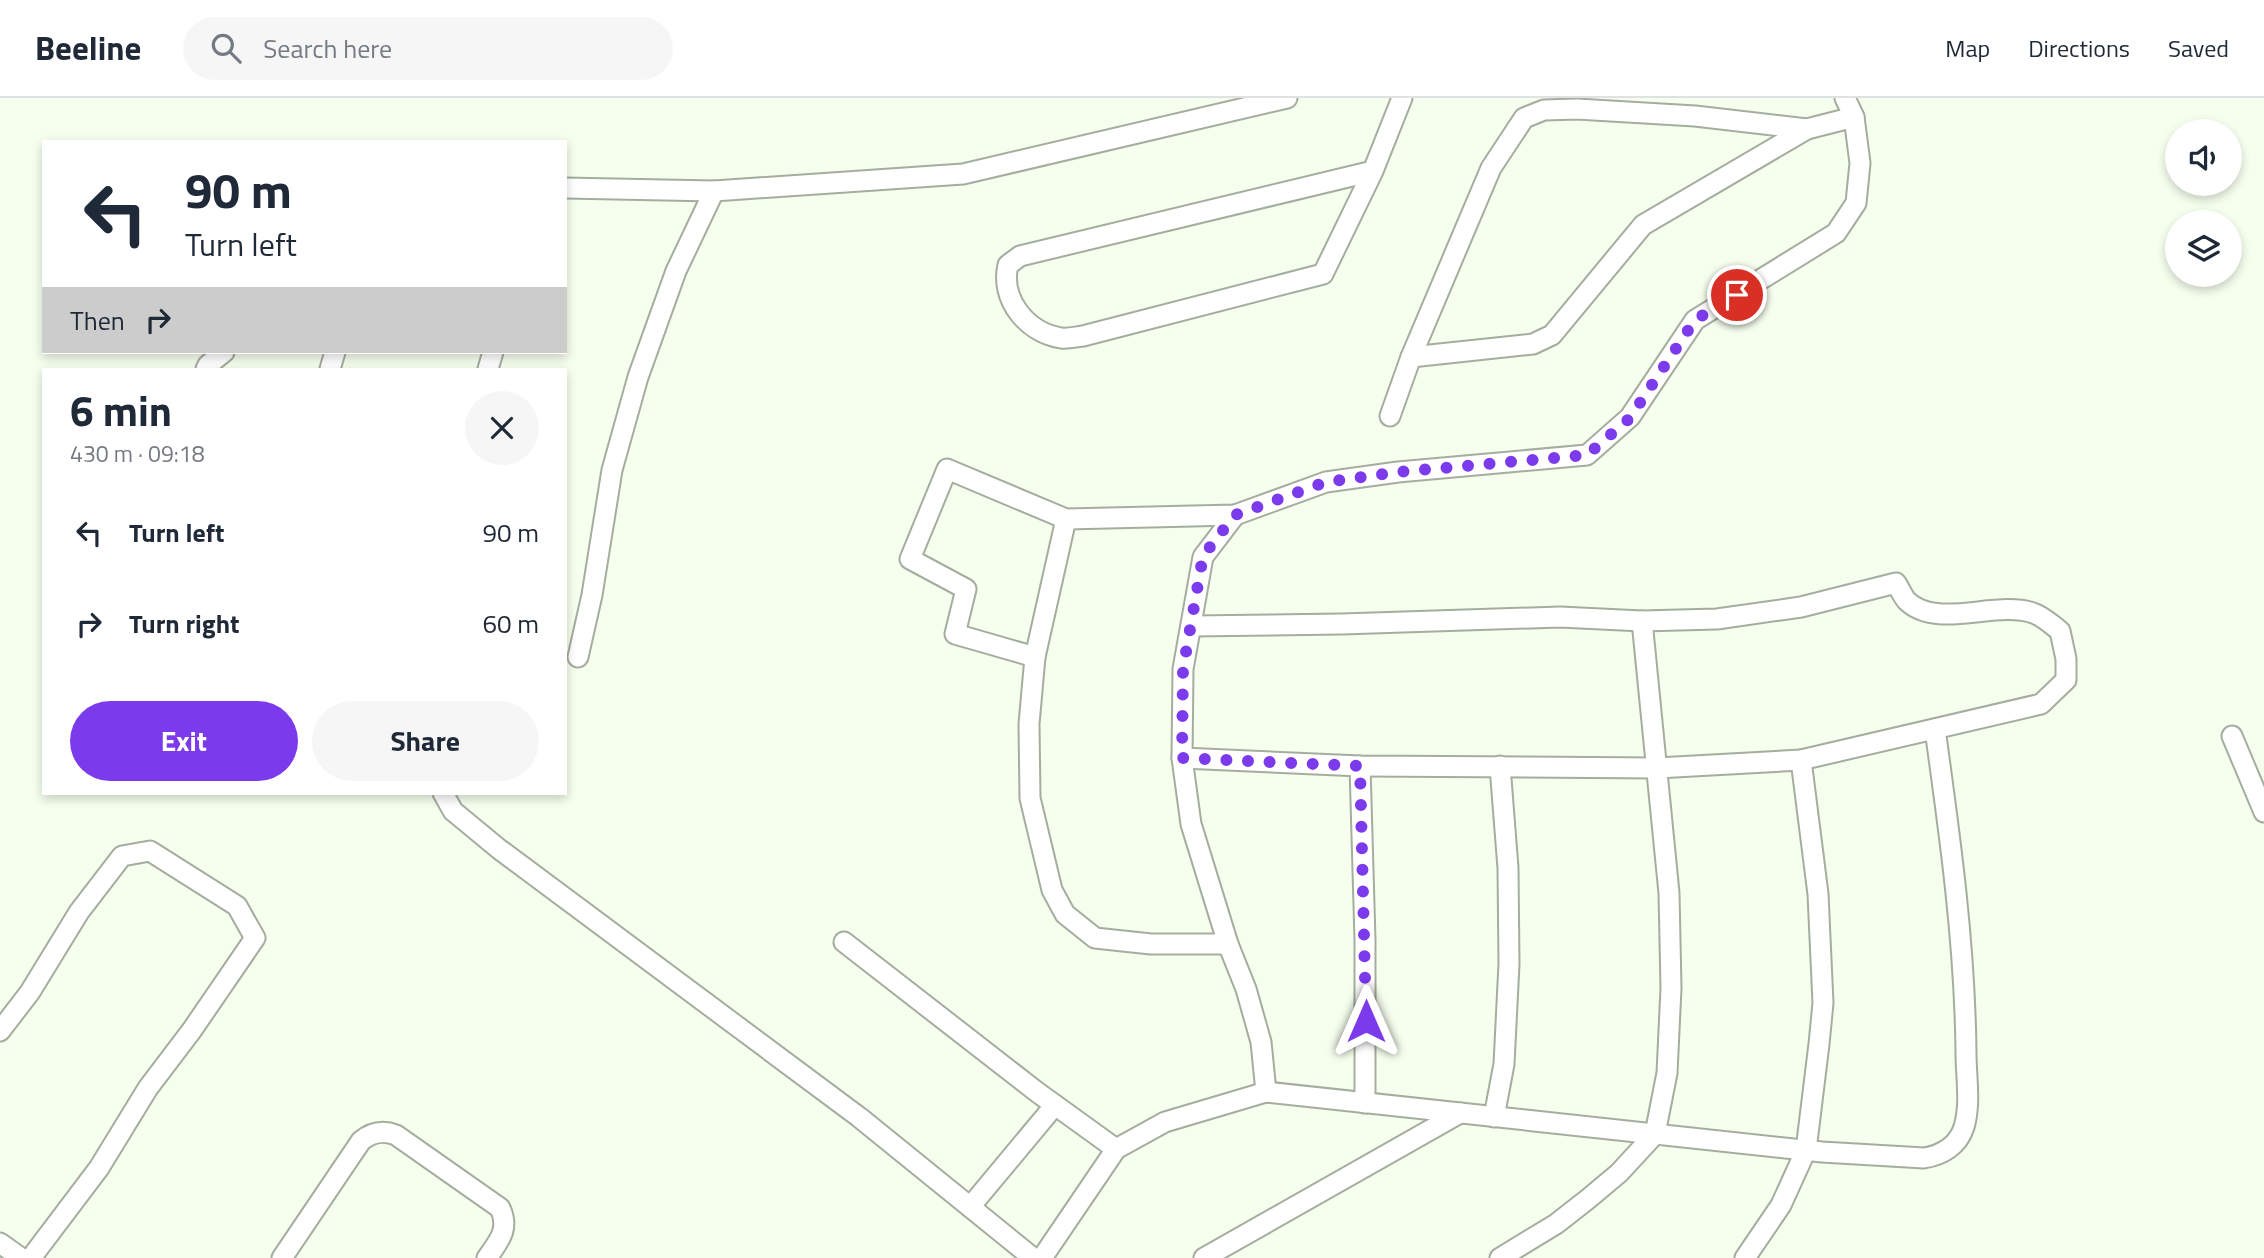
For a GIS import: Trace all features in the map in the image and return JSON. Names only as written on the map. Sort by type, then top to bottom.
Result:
[{"type":"street","points":[[567,188],[714,191],[964,174],[1287,98]]},
{"type":"street","points":[[1373,171],[1020,256],[1008,265],[1007,290],[1021,316],[1038,329],[1064,338],[1083,336],[1323,274],[1373,171],[1402,98]]},
{"type":"street","points":[[1035,657],[955,634],[966,589],[910,559],[947,469],[1066,519],[1235,515],[1326,482],[1398,472],[1587,455],[1630,418],[1695,320],[1836,233],[1856,203],[1860,163],[1854,117],[1845,98]]},
{"type":"street","points":[[1390,416],[1411,357],[1491,168],[1524,118],[1544,110],[1577,109],[1695,116],[1807,129]]},
{"type":"street","points":[[1411,357],[1533,344],[1552,335],[1643,225],[1807,129],[1854,117]]},
{"type":"street","points":[[578,657],[592,595],[612,470],[638,377],[676,271],[714,191]]},
{"type":"street","points":[[206,368],[222,354]]},
{"type":"street","points":[[1235,515],[1203,556],[1183,669],[1182,758],[1191,824],[1261,1042],[1266,1092]]},
{"type":"street","points":[[1066,519],[1035,657],[1029,724],[1030,798],[1052,890],[1065,914],[1095,938],[1151,944],[1228,944]]},
{"type":"street","points":[[1182,758],[1360,766],[1657,768],[1801,760],[2041,704],[2066,680],[2066,659],[2060,631],[2035,613],[2013,608],[1944,614],[1925,612],[1906,601],[1896,583],[1801,607],[1717,619],[1642,621],[1560,617],[1191,626]]},
{"type":"street","points":[[1500,1258],[1556,1224],[1588,1199],[1619,1173],[1655,1134],[1667,1073],[1671,988],[1669,893],[1642,621]]},
{"type":"street","points":[[1042,1258],[1116,1149],[1165,1122],[1266,1092],[1806,1150],[1924,1158],[1948,1149],[1961,1135],[1968,1107],[1965,975],[1949,825],[1935,729]]},
{"type":"street","points":[[2232,736],[2264,812]]},
{"type":"street","points":[[1745,1258],[1781,1205],[1806,1150],[1823,1003],[1818,894],[1801,760]]},
{"type":"street","points":[[1360,766],[1366,940],[1366,1103]]},
{"type":"street","points":[[1494,1116],[1504,1065],[1509,964],[1508,868],[1500,766]]},
{"type":"street","points":[[444,795],[453,811],[499,849],[859,1117],[1034,1258]]},
{"type":"street","points":[[0,1031],[30,992],[79,912],[122,856],[150,851],[237,906],[256,939],[148,1088],[99,1168],[31,1258]]},
{"type":"street","points":[[844,942],[1116,1149]]},
{"type":"street","points":[[970,1207],[1055,1105]]},
{"type":"street","points":[[1204,1258],[1460,1113]]},
{"type":"street","points":[[282,1258],[361,1141],[376,1132],[383,1132],[396,1135],[500,1208],[505,1224],[504,1233],[487,1258]]},
{"type":"street","points":[[0,1243],[21,1258]]},
{"type":"route","points":[[1366,1021],[1360,766],[1182,758],[1183,669],[1203,556],[1235,515],[1326,482],[1398,472],[1587,455],[1630,418],[1695,320],[1737,295]]}]
